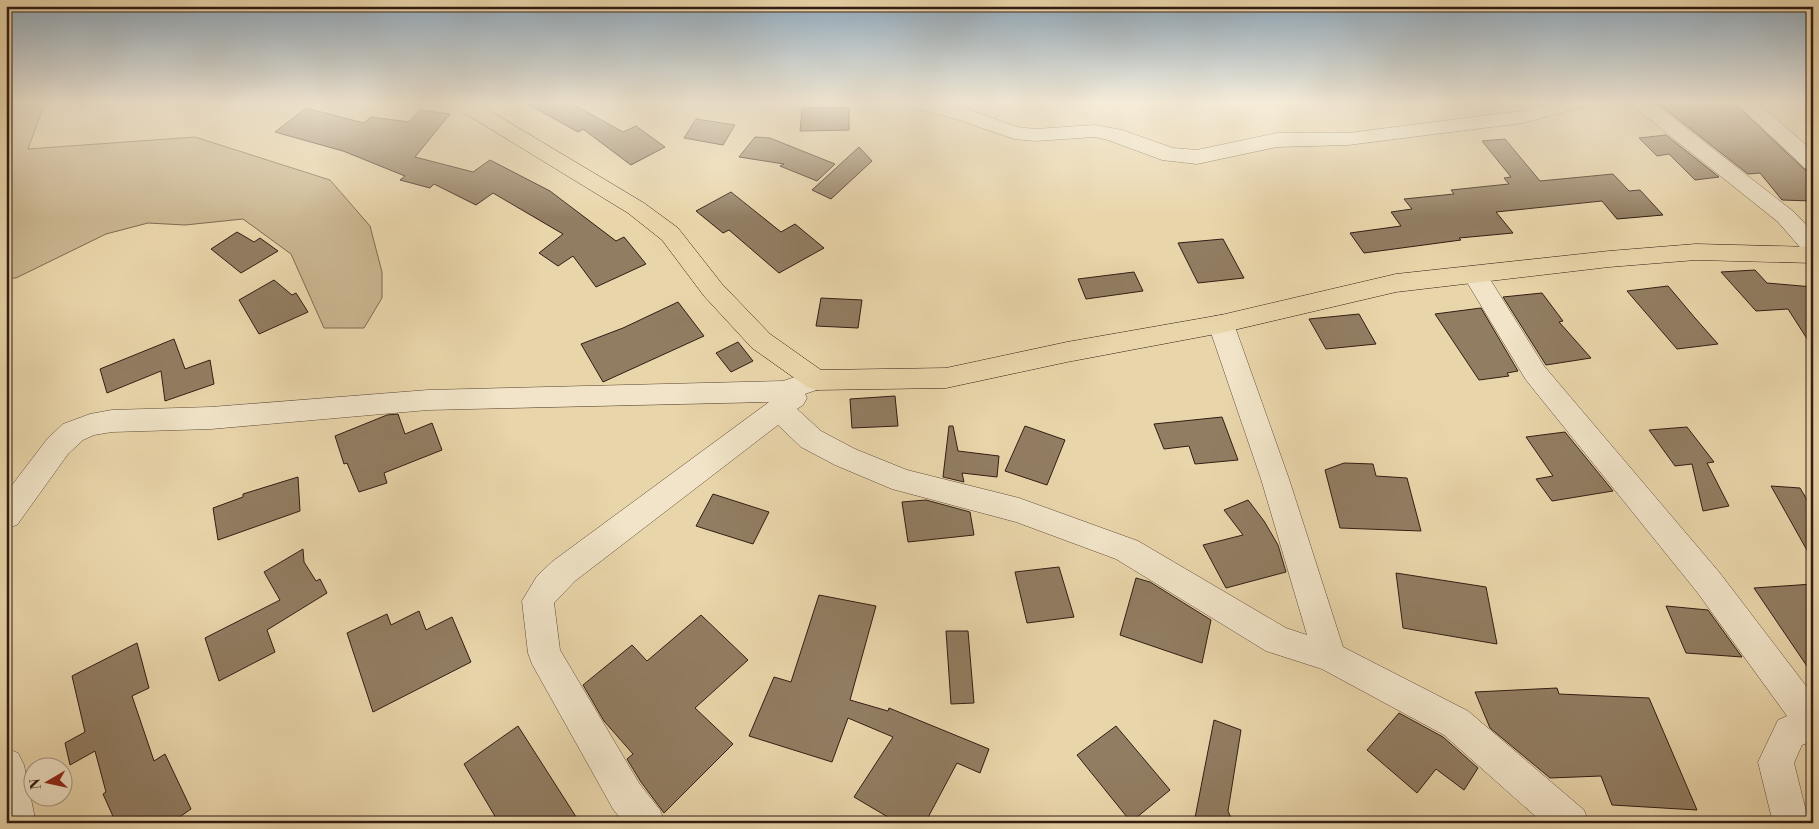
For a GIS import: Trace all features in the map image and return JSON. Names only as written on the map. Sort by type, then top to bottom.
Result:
[{"type":"main road","points":[[524,141],[643,213],[670,234],[713,290],[761,341],[816,380],[946,378],[1067,352],[1221,324],[1396,284],[1474,274],[1609,259],[1696,252],[1813,256]]},
{"type":"street","points":[[1130,141],[1170,155],[1198,157],[1274,141]]},
{"type":"street","points":[[1689,141],[1786,217],[1813,247]]},
{"type":"street","points":[[1788,141],[1813,163]]},
{"type":"street","points":[[1474,274],[1535,372],[1708,582],[1813,724],[1790,732],[1776,762],[1791,823]]},
{"type":"street","points":[[1221,324],[1275,479],[1330,657]]},
{"type":"street","points":[[647,823],[626,796],[544,653],[538,601],[548,586],[564,571],[816,380]]},
{"type":"street","points":[[6,516],[58,446],[74,432],[90,425],[112,421],[211,418],[428,400],[783,391],[816,380]]},
{"type":"street","points":[[779,409],[812,439],[846,457],[902,481],[1019,510],[1127,550],[1277,640],[1330,657],[1456,723],[1571,823]]},
{"type":"street","points":[[6,765],[18,823]]},
{"type":"shaded area","points":[[6,141],[31,141],[28,149],[144,141],[207,141],[330,180],[370,226],[382,272],[382,298],[364,328],[324,328],[291,254],[243,219],[185,225],[148,223],[106,234],[16,278],[6,278]]},
{"type":"building","points":[[306,141],[428,141],[415,157],[473,172],[490,160],[550,191],[616,241],[624,237],[646,264],[596,287],[573,256],[558,266],[539,253],[563,234],[493,193],[476,205],[434,184],[430,188],[400,180],[405,176],[343,151]]},
{"type":"building","points":[[599,141],[656,141],[665,147],[631,165]]},
{"type":"building","points":[[699,141],[726,141],[723,145]]},
{"type":"building","points":[[752,141],[777,141],[835,164],[817,181],[780,166],[784,164],[739,157]]},
{"type":"building","points":[[1482,141],[1506,141],[1540,181],[1613,174],[1629,191],[1640,190],[1663,215],[1617,219],[1602,201],[1496,212],[1513,233],[1459,238],[1461,240],[1364,253],[1350,233],[1401,226],[1391,212],[1412,209],[1404,199],[1454,194],[1451,190],[1509,184],[1504,178],[1511,177]]},
{"type":"building","points":[[1642,141],[1673,141],[1719,177],[1695,180],[1669,154],[1657,156]]},
{"type":"building","points":[[1705,141],[1774,141],[1804,169],[1813,172],[1813,201],[1782,200],[1760,173],[1748,174]]},
{"type":"building","points":[[859,147],[872,161],[831,199],[812,190]]},
{"type":"building","points":[[731,192],[781,232],[795,224],[824,248],[779,273],[729,230],[723,233],[696,211]]},
{"type":"building","points":[[237,232],[254,242],[260,238],[278,251],[241,273],[211,249]]},
{"type":"building","points":[[1223,239],[1244,278],[1198,283],[1178,243]]},
{"type":"building","points":[[1755,270],[1767,283],[1813,287],[1813,348],[1788,309],[1756,311],[1721,272]]},
{"type":"building","points":[[1134,272],[1143,291],[1086,299],[1078,279]]},
{"type":"building","points":[[274,280],[292,295],[296,293],[308,312],[259,334],[239,300]]},
{"type":"building","points":[[1668,286],[1718,344],[1677,349],[1627,291]]},
{"type":"building","points":[[1542,293],[1563,321],[1559,322],[1591,358],[1546,365],[1503,297]]},
{"type":"building","points":[[821,298],[862,300],[858,328],[816,326]]},
{"type":"building","points":[[678,302],[704,336],[603,382],[581,344],[623,328]]},
{"type":"building","points":[[1481,308],[1518,371],[1507,373],[1509,376],[1479,380],[1435,314]]},
{"type":"building","points":[[1359,314],[1376,344],[1326,349],[1309,319]]},
{"type":"building","points":[[174,339],[185,369],[210,360],[214,384],[165,401],[161,371],[107,393],[100,369]]},
{"type":"building","points":[[738,342],[753,361],[731,372],[716,353]]},
{"type":"building","points":[[895,396],[898,426],[852,428],[850,399]]},
{"type":"building","points":[[398,414],[405,434],[432,423],[442,450],[384,473],[387,483],[359,492],[347,463],[344,464],[335,436],[387,415]]},
{"type":"building","points":[[1222,417],[1238,460],[1195,464],[1189,446],[1164,449],[1154,424]]},
{"type":"building","points":[[949,426],[953,426],[958,451],[999,456],[997,477],[962,473],[964,482],[943,477]]},
{"type":"building","points":[[1025,426],[1065,440],[1047,485],[1005,471]]},
{"type":"building","points":[[1687,427],[1714,462],[1707,463],[1729,506],[1703,511],[1692,464],[1675,466],[1649,430]]},
{"type":"building","points":[[1565,432],[1613,491],[1552,501],[1536,479],[1553,476],[1526,437]]},
{"type":"building","points":[[1344,463],[1373,464],[1376,476],[1407,478],[1421,531],[1340,528],[1325,470]]},
{"type":"building","points":[[298,477],[300,511],[218,540],[213,508],[243,497],[243,494]]},
{"type":"building","points":[[1771,486],[1800,488],[1813,510],[1813,561]]},
{"type":"building","points":[[713,494],[769,512],[753,544],[696,526]]},
{"type":"building","points":[[926,500],[970,512],[974,535],[908,542],[902,502]]},
{"type":"building","points":[[1248,500],[1264,521],[1278,545],[1286,572],[1226,588],[1203,545],[1243,535],[1224,510]]},
{"type":"building","points":[[303,549],[304,562],[316,581],[320,579],[327,593],[267,630],[275,652],[219,681],[205,638],[280,600],[264,572]]},
{"type":"building","points":[[1059,567],[1074,617],[1027,623],[1015,572]]},
{"type":"building","points":[[1396,573],[1486,587],[1497,644],[1403,628]]},
{"type":"building","points":[[1136,578],[1150,582],[1211,620],[1202,663],[1120,635]]},
{"type":"building","points":[[1813,584],[1813,675],[1754,588]]},
{"type":"building","points":[[819,595],[876,606],[850,700],[888,711],[889,708],[989,749],[980,773],[957,763],[925,823],[898,823],[854,797],[893,737],[848,718],[832,762],[749,736],[774,677],[791,682]]},
{"type":"building","points":[[1666,606],[1708,610],[1742,657],[1686,653]]},
{"type":"building","points":[[419,611],[426,630],[452,617],[471,662],[373,712],[347,633],[387,614],[391,625]]},
{"type":"building","points":[[701,615],[748,660],[695,708],[733,744],[664,813],[627,759],[633,754],[604,721],[583,685],[632,645],[647,661]]},
{"type":"building","points":[[946,631],[968,631],[974,703],[951,704]]},
{"type":"building","points":[[137,643],[149,688],[132,696],[154,761],[165,754],[191,809],[171,823],[116,823],[103,794],[106,792],[95,751],[72,764],[72,756],[68,756],[65,743],[85,732],[72,676]]},
{"type":"building","points":[[1557,688],[1559,694],[1649,698],[1697,810],[1612,805],[1601,776],[1550,778],[1490,728],[1475,692]]},
{"type":"building","points":[[1399,713],[1443,737],[1478,768],[1464,790],[1436,769],[1417,793],[1367,750]]},
{"type":"building","points":[[1214,720],[1241,730],[1228,811],[1233,823],[1194,823]]},
{"type":"building","points":[[518,726],[580,823],[499,823],[464,764]]},
{"type":"building","points":[[1116,726],[1170,790],[1131,822],[1077,755]]}]
